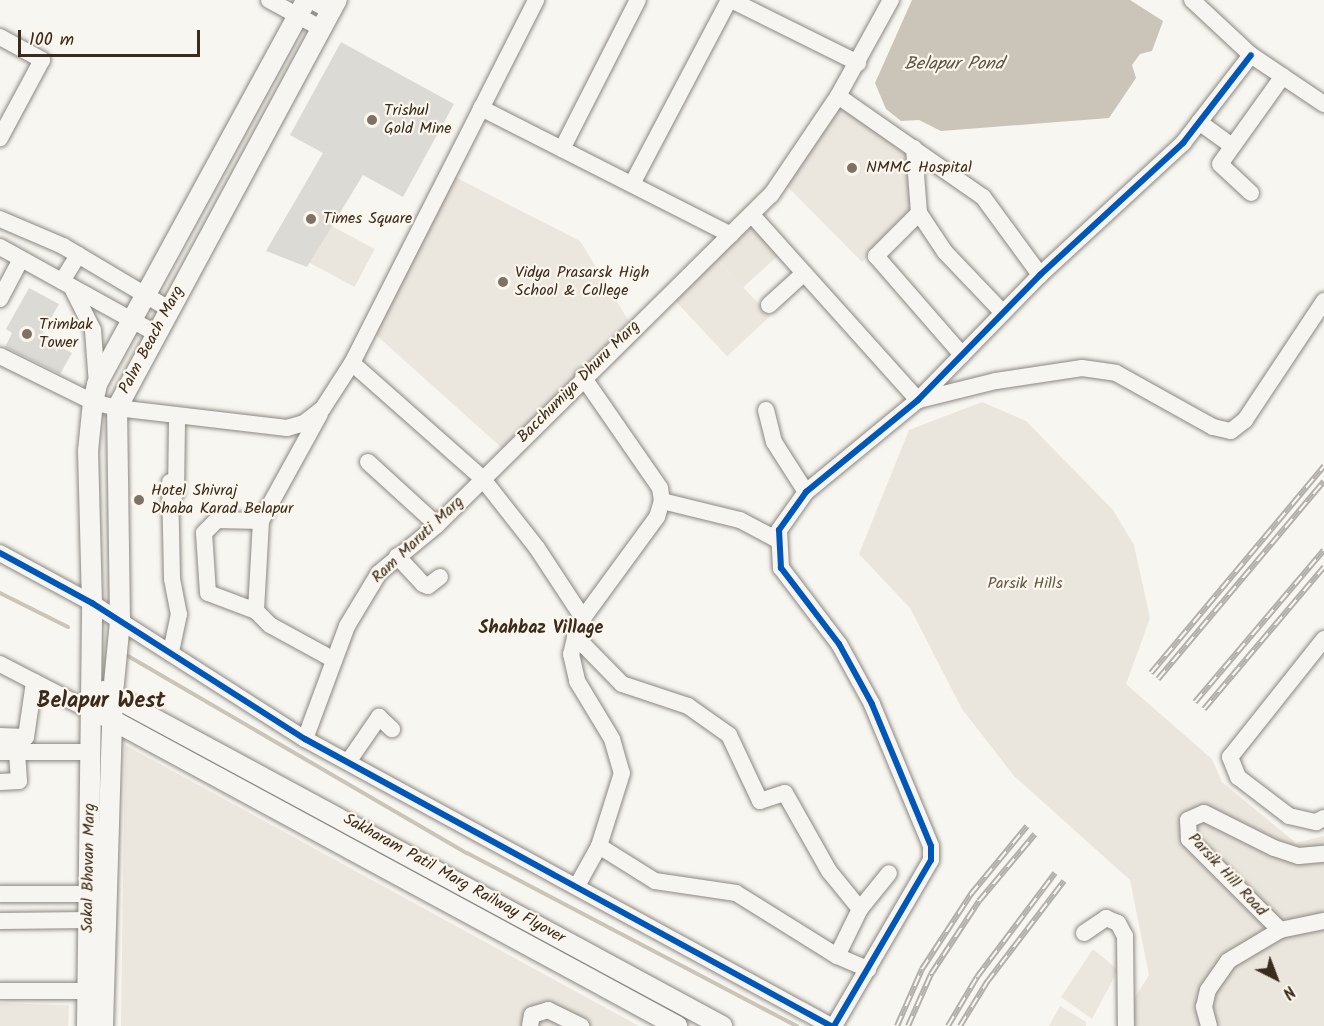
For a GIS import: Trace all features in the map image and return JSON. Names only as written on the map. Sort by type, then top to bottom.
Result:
[{"type":"main road","name":"Palm Beach Marg","points":[[92,711],[88,451],[95,393],[144,296],[305,5]]},
{"type":"main road","name":"Palm Beach Marg","points":[[112,718],[112,693],[120,621],[117,408],[155,333],[334,6]]},
{"type":"main road","name":"Sakharam Patil Marg Railway Flyover","points":[[91,688],[112,693],[722,1026]]},
{"type":"main road","name":"Sakharam Patil Marg Railway Flyover","points":[[92,711],[112,718],[175,751],[677,1026]]},
{"type":"main road","name":"Sakal Bhavan Marg","points":[[92,711],[89,920],[96,991],[104,1026]]},
{"type":"main road","name":"Sakal Bhavan Marg","points":[[87,1026],[96,991],[112,718]]},
{"type":"street","points":[[270,0],[334,6]]},
{"type":"street","points":[[256,611],[261,521],[323,408],[352,363],[536,0]]},
{"type":"street","points":[[562,149],[638,0]]},
{"type":"street","points":[[632,184],[730,0],[858,63]]},
{"type":"street","name":"Bacchumiya Dhuru Marg","points":[[482,478],[583,377],[752,215],[838,96],[891,0]]},
{"type":"street","points":[[1192,0],[1251,55],[1324,104]]},
{"type":"street","points":[[305,5],[321,29]]},
{"type":"street","points":[[0,37],[42,60],[0,138]]},
{"type":"street","points":[[0,553],[92,603],[305,739],[578,884],[833,1026],[931,860],[931,846],[872,704],[839,644],[781,568],[778,540],[788,512],[806,492],[918,400],[1040,275],[1182,143],[1251,55]]},
{"type":"street","points":[[1251,193],[1221,169],[1232,146],[1283,76]]},
{"type":"street","points":[[838,96],[983,197],[1040,275]]},
{"type":"street","points":[[481,108],[731,235]]},
{"type":"street","points":[[1199,122],[1232,146]]},
{"type":"street","points":[[914,148],[919,213],[945,252],[1003,313]]},
{"type":"street","points":[[919,213],[876,256],[962,355]]},
{"type":"street","points":[[752,215],[918,400]]},
{"type":"street","points":[[0,219],[78,255],[144,296],[170,309]]},
{"type":"street","points":[[0,247],[155,333]]},
{"type":"street","points":[[66,283],[78,255]]},
{"type":"street","points":[[0,299],[21,259]]},
{"type":"street","points":[[769,305],[804,273]]},
{"type":"street","points":[[66,283],[93,330],[95,393]]},
{"type":"street","points":[[918,400],[996,381],[1082,368],[1116,373],[1213,427],[1231,431],[1245,420],[1324,301]]},
{"type":"street","points":[[0,356],[95,393],[117,408],[177,418],[287,428],[304,423],[323,408]]},
{"type":"street","points":[[352,363],[482,478],[537,548],[583,618]]},
{"type":"street","points":[[578,884],[599,846],[622,773],[612,739],[577,681],[571,654],[575,636],[583,618],[657,517],[662,501],[660,488],[583,377]]},
{"type":"street","points":[[766,410],[774,442],[806,492]]},
{"type":"street","points":[[176,558],[177,418]]},
{"type":"street","points":[[368,462],[437,525]]},
{"type":"street","name":"Ram Maruti Marg","points":[[305,739],[334,660],[361,597],[406,557],[482,478]]},
{"type":"street","points":[[170,482],[172,569],[178,614],[171,653]]},
{"type":"street","points":[[662,501],[740,520],[778,540]]},
{"type":"street","points":[[261,521],[217,520],[204,533],[208,593],[256,611],[270,625],[334,660]]},
{"type":"street","points":[[406,557],[428,586],[440,577]]},
{"type":"street","points":[[575,636],[622,684],[687,706],[729,735],[760,801],[785,793],[829,871],[860,909]]},
{"type":"street","points":[[1323,641],[1240,741],[1230,757],[1238,777],[1289,816],[1316,822],[1324,819]]},
{"type":"street","points":[[1,666],[92,711]]},
{"type":"street","points":[[5,746],[26,737],[34,682]]},
{"type":"street","points":[[348,762],[379,717],[392,729]]},
{"type":"street","points":[[5,746],[91,752]]},
{"type":"street","points":[[0,782],[19,781],[5,746]]},
{"type":"street","name":"Parsik Hill Road","points":[[1280,930],[1189,839],[1188,820],[1204,813],[1274,848],[1299,856],[1324,854]]},
{"type":"street","points":[[599,846],[655,881],[736,893],[837,956],[868,969]]},
{"type":"street","points":[[837,956],[860,909],[889,873]]},
{"type":"street","points":[[0,896],[89,896]]},
{"type":"street","points":[[1084,933],[1106,918],[1118,923],[1125,936],[1126,1026]]},
{"type":"street","points":[[0,921],[89,920]]},
{"type":"street","points":[[1209,1026],[1204,1007],[1217,976],[1242,949],[1280,930],[1324,921]]},
{"type":"street","points":[[0,991],[96,991]]},
{"type":"street","points":[[530,1026],[532,1015],[548,1010],[581,1026]]},
{"type":"shaded area","name":"NMMC Hospital","points":[[839,105],[907,151],[911,211],[862,262],[786,185]]},
{"type":"shaded area","name":"Vidya Prasarsk High School & College","points":[[455,177],[580,241],[630,323],[503,449],[375,334]]},
{"type":"shaded area","points":[[717,259],[770,316],[727,356],[674,299]]},
{"type":"shaded area","points":[[125,745],[639,1026],[121,1026]]},
{"type":"shaded area","points":[[1093,949],[1118,970],[1092,1019],[1061,997]]},
{"type":"shaded area","points":[[0,1003],[69,1005],[68,1026],[0,1026]]},
{"type":"shaded area","points":[[1060,1006],[1086,1022],[1086,1026],[1049,1026]]},
{"type":"green space","points":[[328,224],[375,249],[355,287],[308,262]]},
{"type":"green space","points":[[754,225],[780,254],[743,287],[717,258]]},
{"type":"green space","name":"Parsik Hills","points":[[982,402],[1026,421],[1113,510],[1134,545],[1150,618],[1126,684],[1212,759],[1222,782],[1296,843],[1324,836],[1324,1026],[1117,1026],[1149,975],[1130,880],[1014,776],[962,709],[910,608],[859,554],[909,430]]},
{"type":"water","name":"Belapur Pond","points":[[912,0],[1130,0],[1163,21],[1152,51],[1140,54],[1132,65],[1136,78],[1109,118],[941,131],[919,120],[901,121],[886,109],[875,83]]},
{"type":"building","name":"Trishul Gold Mine","points":[[341,42],[454,104],[403,197],[363,175],[307,267],[266,251],[323,153],[290,135]]},
{"type":"building","name":"Trimbak Tower","points":[[29,288],[59,304],[41,336],[72,353],[60,374],[5,347],[12,333],[6,329]]},
{"type":"waterway","points":[[0,593],[68,627]]},
{"type":"waterway","points":[[128,656],[467,853],[797,1026]]},
{"type":"railway","points":[[1151,673],[1324,466]]},
{"type":"railway","points":[[1158,679],[1324,481]]},
{"type":"railway","points":[[1195,702],[1324,550]]},
{"type":"railway","points":[[1204,709],[1324,567]]},
{"type":"railway","points":[[897,1026],[922,969],[971,894],[1027,826]]},
{"type":"railway","points":[[908,1026],[931,974],[979,901],[1035,834]]},
{"type":"railway","points":[[948,1026],[977,977],[1055,873]]},
{"type":"railway","points":[[960,1026],[987,982],[1064,881]]},
{"type":"cycle path","points":[[834,1026],[931,860],[931,846],[872,704],[839,644],[781,568],[779,530],[806,492],[918,400],[1040,275],[1183,143],[1251,55]]},
{"type":"cycle path","points":[[0,553],[92,603],[305,739],[831,1026]]},
{"type":"place","name":"Trishul Gold Mine","points":[[372,120]]},
{"type":"place","name":"NMMC Hospital","points":[[852,168]]},
{"type":"place","name":"Times Square","points":[[311,219]]},
{"type":"place","name":"Vidya Prasarsk High School & College","points":[[503,282]]},
{"type":"place","name":"Trimbak Tower","points":[[27,334]]},
{"type":"place","name":"Hotel Shivraj Dhaba Karad Belapur","points":[[139,500]]},
{"type":"district","name":"Shahbaz Village","points":[[541,629]]},
{"type":"district","name":"Belapur West","points":[[101,702]]}]
